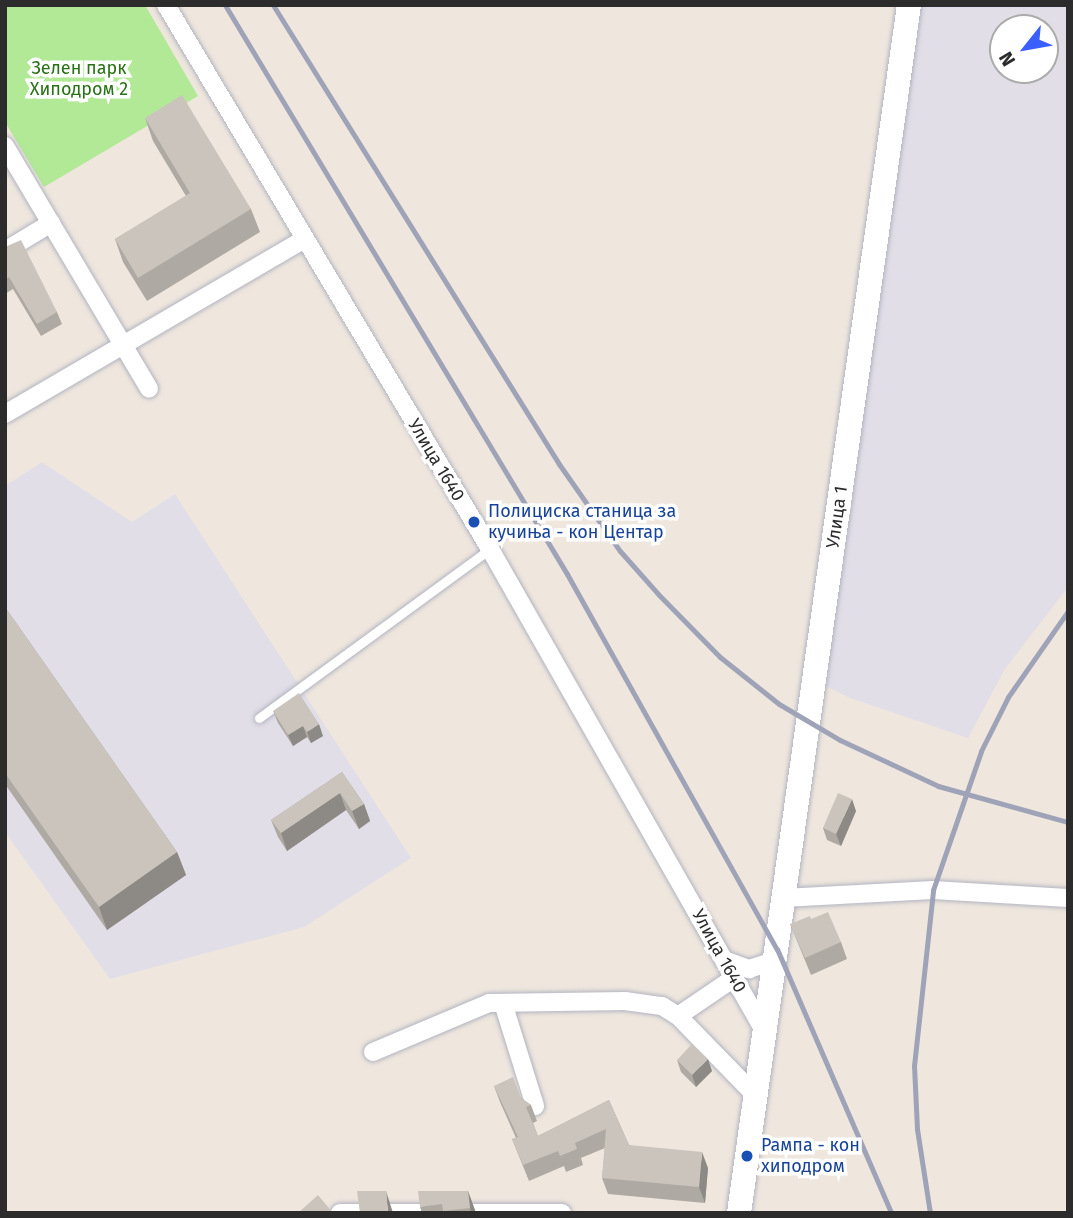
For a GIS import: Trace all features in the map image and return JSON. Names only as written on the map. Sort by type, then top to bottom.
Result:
[{"type":"main road","name":"Улица 1","points":[[739,1213],[762,1027],[774,961],[909,5]]},
{"type":"street","name":"Улица 1640","points":[[166,5],[490,549],[762,1027]]},
{"type":"street","points":[[5,146],[149,389]]},
{"type":"street","points":[[5,251],[51,223]]},
{"type":"street","points":[[5,414],[304,239]]},
{"type":"street","points":[[783,898],[933,890],[1068,898]]},
{"type":"street","points":[[724,960],[749,969],[774,961]]},
{"type":"street","points":[[678,1016],[734,978]]},
{"type":"street","points":[[373,1052],[471,1008],[503,1003],[625,1001],[662,1006],[678,1016],[755,1095]]},
{"type":"street","points":[[503,1003],[535,1106]]},
{"type":"street","points":[[340,1213],[562,1213]]},
{"type":"lane","points":[[259,718],[490,549]]},
{"type":"shaded area","points":[[904,5],[1068,5],[1068,587],[1005,669],[968,738],[850,698],[809,678]]},
{"type":"shaded area","points":[[42,462],[132,522],[175,494],[411,858],[304,927],[110,979],[5,832],[5,486]]},
{"type":"green space","name":"Зелен парк Хиподром 2","points":[[5,5],[145,5],[198,96],[44,187],[5,122]]},
{"type":"building","points":[[182,95],[251,209],[138,278],[115,239],[190,193],[145,118]]},
{"type":"building","points":[[21,240],[57,312],[37,324],[9,277],[5,280],[5,247]]},
{"type":"building","points":[[5,607],[177,852],[99,907],[5,773]]},
{"type":"building","points":[[299,693],[319,724],[307,732],[303,726],[288,735],[273,711]]},
{"type":"building","points":[[342,772],[364,804],[352,811],[340,793],[281,833],[271,820]]},
{"type":"building","points":[[838,793],[852,799],[836,834],[823,828]]},
{"type":"building","points":[[828,912],[841,942],[805,958],[790,924]]},
{"type":"building","points":[[692,1044],[708,1059],[692,1075],[677,1060]]},
{"type":"building","points":[[513,1077],[521,1098],[531,1105],[526,1107],[538,1136],[609,1100],[629,1145],[702,1152],[699,1187],[602,1178],[606,1129],[575,1143],[577,1149],[560,1156],[558,1151],[523,1165],[512,1139],[518,1137],[494,1086]]},
{"type":"building","points":[[357,1191],[386,1191],[388,1213],[360,1213]]},
{"type":"building","points":[[418,1191],[468,1191],[470,1208],[443,1211],[442,1204],[420,1207]]},
{"type":"building","points":[[318,1195],[333,1213],[298,1213]]},
{"type":"railway","points":[[225,5],[567,574],[777,949],[891,1213]]},
{"type":"railway","points":[[273,5],[559,464],[620,551],[659,595],[720,657],[779,704],[840,740],[938,786],[1068,822]]},
{"type":"railway","points":[[930,1213],[917,1129],[914,1066],[933,890],[981,751],[1008,697],[1068,611]]},
{"type":"place","name":"Полициска станица за кучиња - кон Центар","points":[[474,522]]},
{"type":"place","name":"Рампа - кон хиподром","points":[[747,1156]]}]
